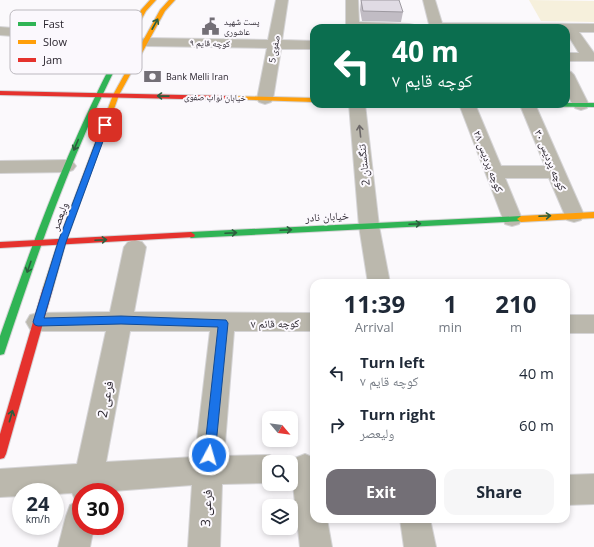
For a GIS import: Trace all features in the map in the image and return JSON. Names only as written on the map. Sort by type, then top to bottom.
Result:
[{"type":"main road","name":"ولیعصر","points":[[142,14],[153,0]]},
{"type":"main road","name":"ولیعصر","points":[[142,49],[163,10],[172,0]]},
{"type":"main road","name":"ولیعصر","points":[[0,351],[5,322],[67,166],[97,95],[109,74]]},
{"type":"main road","name":"ولیعصر","points":[[0,454],[62,242],[116,95],[128,74]]},
{"type":"main road","points":[[0,93],[97,95]]},
{"type":"main road","name":"خیابان نواب صفوی","points":[[97,95],[310,100]]},
{"type":"main road","points":[[570,105],[588,105]]},
{"type":"main road","name":"خیابان نادر","points":[[0,245],[594,214]]},
{"type":"street","name":"صفوی 5","points":[[265,98],[282,0]]},
{"type":"street","points":[[352,0],[353,24]]},
{"type":"street","points":[[429,0],[436,24]]},
{"type":"street","points":[[570,28],[594,28]]},
{"type":"street","points":[[570,28],[592,57]]},
{"type":"street","points":[[0,31],[10,32]]},
{"type":"street","name":"کوچه قایم ۹","points":[[146,42],[310,45]]},
{"type":"street","points":[[570,57],[592,57]]},
{"type":"street","points":[[570,80],[588,105]]},
{"type":"street","name":"تنگستان 2","points":[[357,108],[369,226],[378,279]]},
{"type":"street","name":"کوچه پردیس ۲۸","points":[[469,108],[512,219]]},
{"type":"street","name":"کوچه پردیس ۳۰","points":[[529,108],[574,214]]},
{"type":"street","points":[[0,167],[67,166]]},
{"type":"street","points":[[494,172],[556,172]]},
{"type":"street","name":"فرعی 2","points":[[88,483],[135,247]]},
{"type":"street","name":"کوچه قائم ۷","points":[[38,322],[121,320],[230,323],[310,322]]},
{"type":"street","name":"فرعی 3","points":[[204,547],[208,470],[230,323]]},
{"type":"street","points":[[570,324],[594,324]]},
{"type":"street","points":[[304,468],[310,508]]},
{"type":"street","points":[[104,483],[208,470],[262,469]]},
{"type":"street","points":[[0,483],[72,485]]},
{"type":"street","points":[[570,490],[594,488]]},
{"type":"street","points":[[312,523],[316,547]]},
{"type":"street","points":[[416,523],[420,547]]},
{"type":"street","points":[[74,547],[77,535]]},
{"type":"shaded area","points":[[529,0],[594,1],[594,22],[541,21]]},
{"type":"building","points":[[361,0],[399,0],[403,12],[363,11]]},
{"type":"traffic: fast","points":[[0,351],[39,239],[67,165],[109,74]]},
{"type":"traffic: fast","points":[[570,105],[594,105]]},
{"type":"traffic: fast","points":[[191,235],[521,219]]},
{"type":"traffic: slow","points":[[142,14],[153,0]]},
{"type":"traffic: slow","points":[[142,48],[163,10],[172,0]]},
{"type":"traffic: slow","points":[[48,288],[62,242],[116,95],[128,74]]},
{"type":"traffic: slow","points":[[228,98],[310,100]]},
{"type":"traffic: slow","points":[[521,219],[594,215]]},
{"type":"traffic: jam","points":[[0,93],[228,98]]},
{"type":"traffic: jam","points":[[0,245],[191,235]]},
{"type":"traffic: jam","points":[[0,454],[48,288]]},
{"type":"place","name":"پست شهید عاشوری","points":[[211,26]]},
{"type":"place","name":"Bank Melli Iran","points":[[153,76]]},
{"type":"route","points":[[105,125],[62,242],[38,322],[121,320],[223,323],[209,455]]}]
